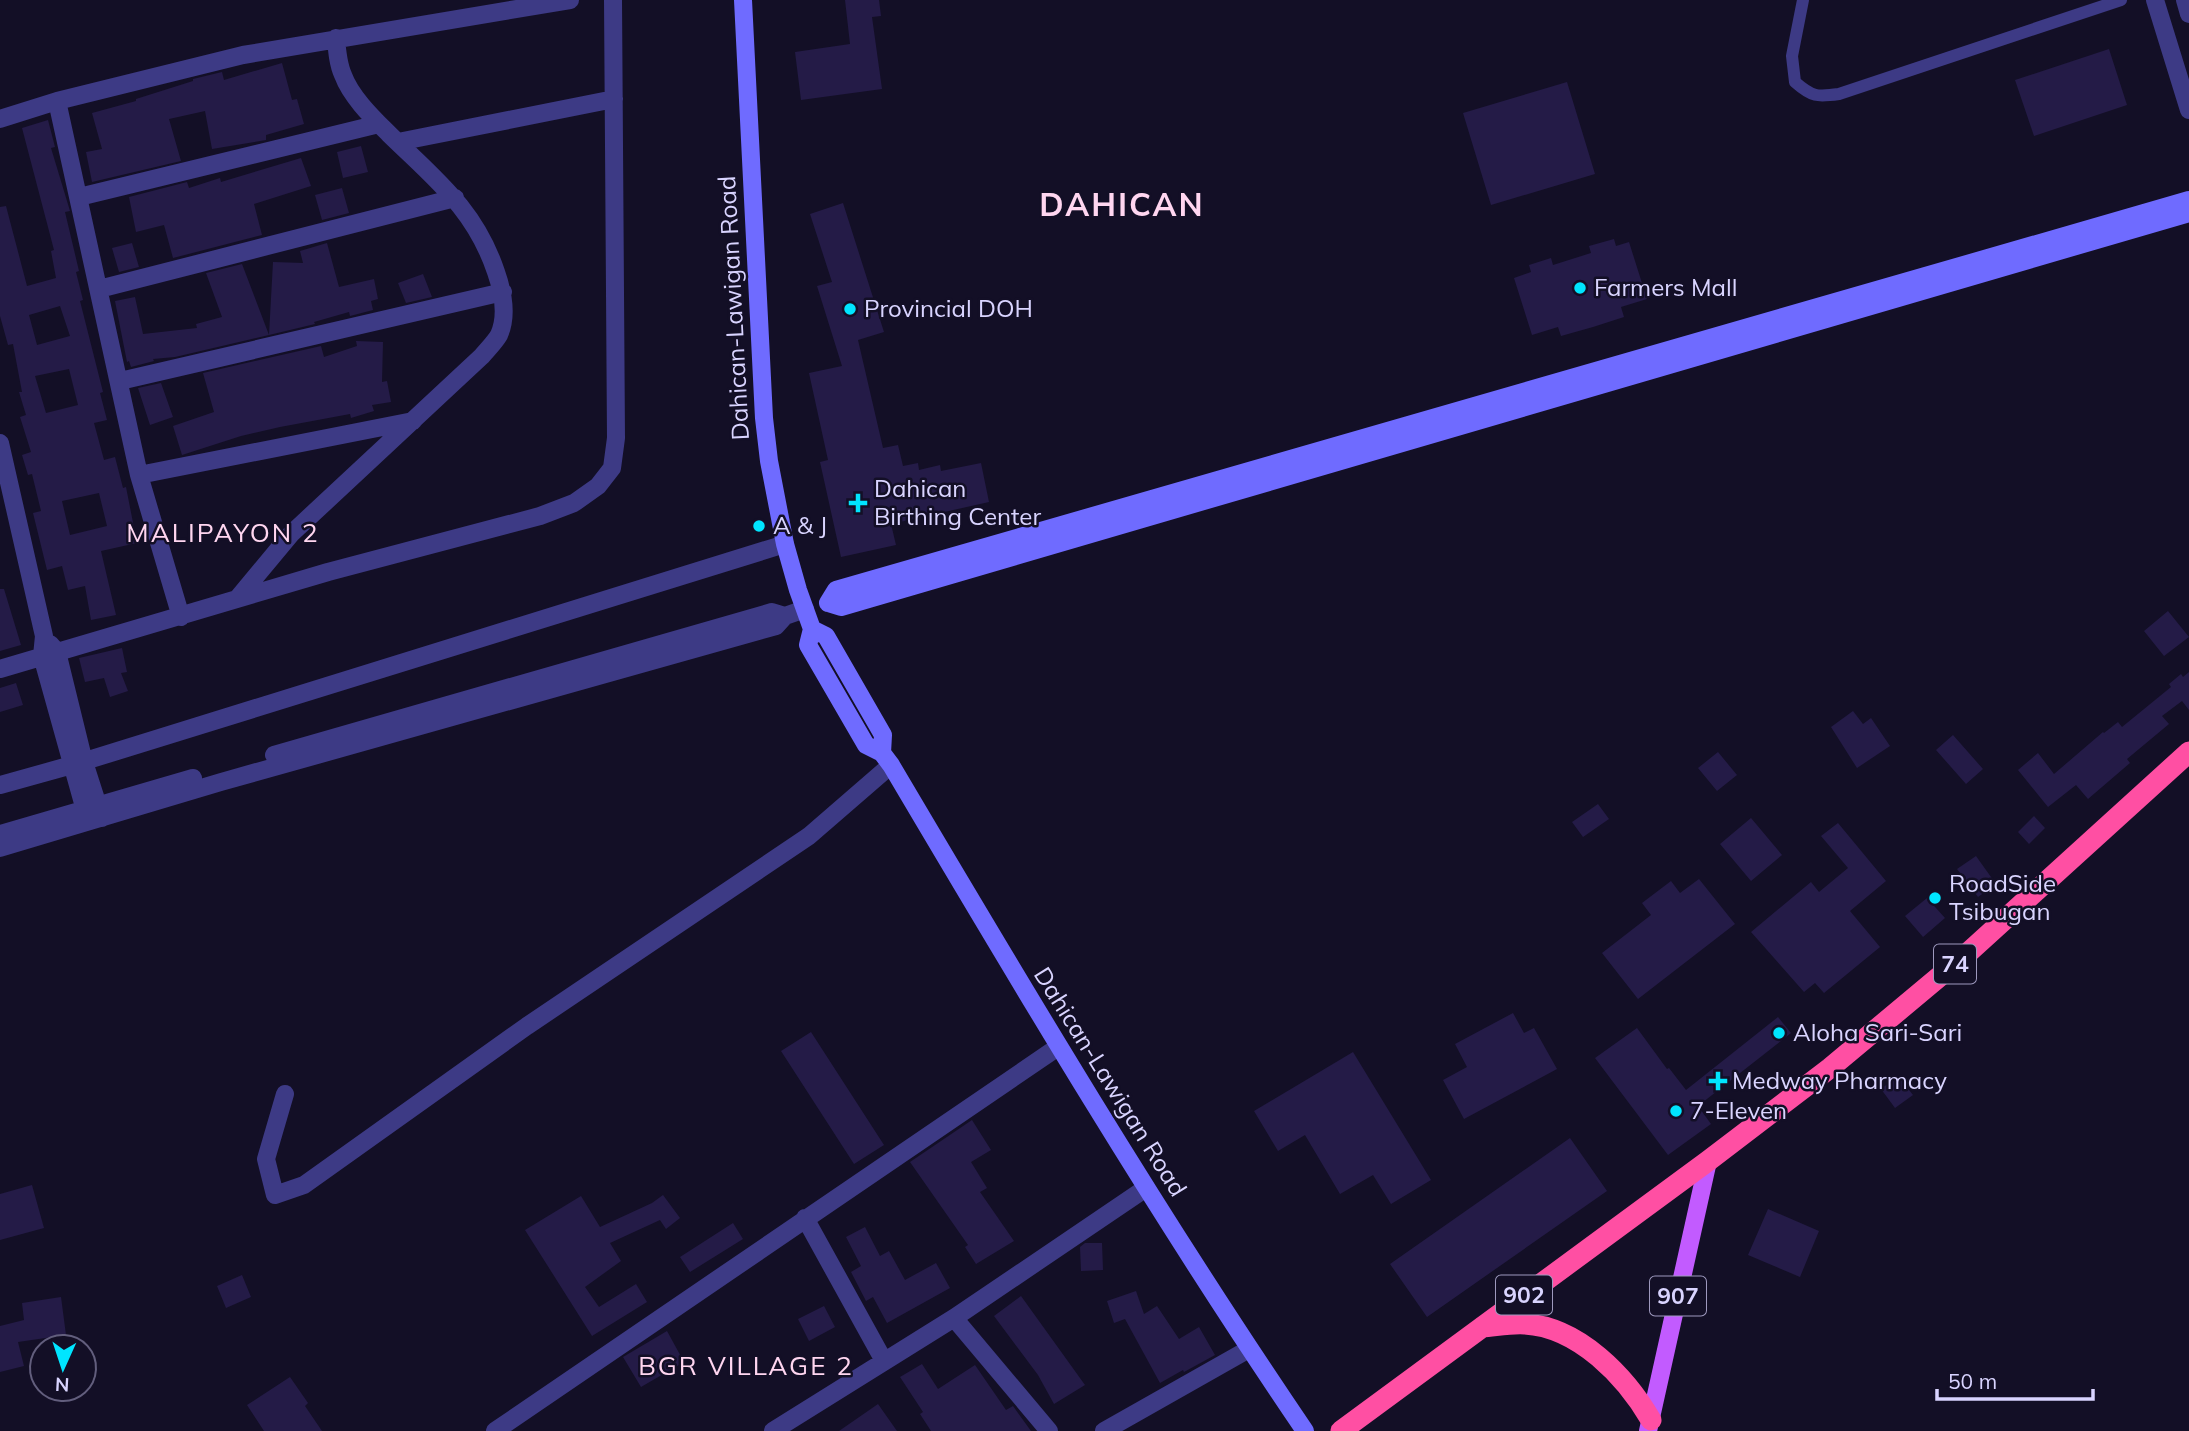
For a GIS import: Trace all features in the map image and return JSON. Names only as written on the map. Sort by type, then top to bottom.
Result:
[{"type":"highway","name":"74","points":[[1708,1161],[1816,1079],[1927,988],[2189,752]]},
{"type":"highway","name":"902","points":[[1341,1431],[1708,1161]]},
{"type":"highway","points":[[1482,1327],[1527,1324],[1551,1330],[1575,1341],[1618,1373],[1636,1394],[1649,1426]]},
{"type":"main road","name":"Dahican-Lawigan Road","points":[[743,0],[768,461],[785,544],[812,629],[826,636],[883,735],[886,759],[1058,1047],[1249,1349],[1305,1431]]},
{"type":"main road","points":[[828,603],[836,590],[2189,200]]},
{"type":"main road","points":[[805,609],[828,603],[841,607],[853,604],[2189,213]]},
{"type":"main road","name":"907","points":[[1649,1426],[1708,1161]]},
{"type":"street","points":[[0,119],[243,55],[570,0]]},
{"type":"street","points":[[0,669],[237,599],[540,516],[574,503],[598,486],[612,468],[616,438],[613,0]]},
{"type":"street","points":[[2155,0],[2189,110]]},
{"type":"street","points":[[2185,0],[2189,15]]},
{"type":"street","points":[[237,599],[291,534],[482,356],[499,335],[504,314],[503,292],[488,247],[474,221],[455,198],[379,124],[354,93],[343,76],[336,38]]},
{"type":"street","points":[[398,142],[614,99]]},
{"type":"street","points":[[57,102],[139,475],[181,617]]},
{"type":"street","points":[[79,197],[379,124]]},
{"type":"street","points":[[99,289],[455,198]]},
{"type":"street","points":[[120,381],[503,292]]},
{"type":"street","points":[[139,475],[413,421]]},
{"type":"street","points":[[0,443],[44,636],[93,815]]},
{"type":"street","points":[[0,785],[78,764],[785,544]]},
{"type":"street","points":[[0,835],[93,815],[221,782],[776,626],[785,616],[805,609]]},
{"type":"street","points":[[285,1094],[266,1159],[275,1195],[304,1185],[527,1026],[809,835],[886,759]]},
{"type":"street","points":[[0,848],[93,815]]},
{"type":"street","points":[[495,1431],[1058,1047]]},
{"type":"street","points":[[776,1430],[954,1318],[1146,1188]]},
{"type":"street","points":[[806,1218],[884,1362]]},
{"type":"street","points":[[954,1318],[1049,1431]]},
{"type":"street","points":[[1104,1431],[1249,1349]]},
{"type":"lane","points":[[1804,0],[1793,56],[1795,82],[1808,94],[1821,97],[1839,94],[2105,2],[2121,0]]},
{"type":"building","points":[[845,0],[879,0],[881,16],[872,17],[882,89],[801,100],[795,52],[850,44]]},
{"type":"building","points":[[2109,49],[2127,105],[2034,136],[2015,80]]},
{"type":"building","points":[[282,63],[292,100],[297,99],[304,124],[266,135],[266,140],[212,149],[205,111],[169,119],[181,161],[92,182],[86,152],[102,149],[92,113],[136,101],[193,79],[222,72],[224,80]]},
{"type":"building","points":[[1567,82],[1595,174],[1491,205],[1463,113]]},
{"type":"building","points":[[48,120],[55,147],[51,148],[70,211],[65,212],[79,271],[76,272],[83,300],[80,301],[103,392],[100,393],[107,420],[94,423],[104,460],[115,457],[123,488],[126,487],[137,543],[101,551],[116,615],[91,620],[85,586],[68,590],[62,566],[47,570],[33,513],[41,511],[32,474],[28,475],[22,455],[31,452],[20,417],[26,415],[19,392],[22,392],[13,344],[8,345],[0,316],[0,207],[6,206],[27,286],[56,278],[51,251],[54,250],[22,128]],"holes":[[[60,306],[70,336],[37,345],[29,315]],[[69,369],[78,405],[46,413],[35,376]],[[99,493],[107,526],[70,535],[62,501]]]},
{"type":"building","points":[[361,146],[368,172],[343,178],[337,152]]},
{"type":"building","points":[[301,158],[311,186],[254,204],[262,235],[173,258],[164,225],[136,232],[129,197],[187,182],[189,188],[220,178],[221,182]]},
{"type":"building","points":[[342,188],[349,213],[322,220],[315,195]]},
{"type":"building","points":[[843,203],[884,332],[858,340],[883,448],[898,445],[903,466],[918,463],[919,470],[940,465],[941,471],[981,463],[989,502],[891,524],[896,545],[841,557],[820,462],[828,460],[809,373],[842,366],[817,286],[832,282],[810,214]]},
{"type":"building","name":"Farmers Mall","points":[[1614,239],[1616,246],[1629,242],[1647,299],[1621,307],[1624,317],[1593,327],[1561,336],[1558,327],[1532,335],[1514,278],[1531,272],[1529,265],[1551,258],[1553,265],[1591,253],[1589,246]]},
{"type":"building","points":[[132,243],[139,267],[119,272],[112,248]]},
{"type":"building","points":[[327,243],[339,287],[374,279],[378,299],[371,301],[373,310],[350,316],[349,312],[314,322],[315,324],[269,335],[273,262],[303,263],[300,251]]},
{"type":"building","points":[[242,264],[269,335],[175,357],[153,359],[154,361],[131,367],[129,361],[127,362],[115,301],[135,297],[143,334],[197,328],[196,324],[222,317],[206,273]]},
{"type":"building","points":[[423,274],[432,297],[406,303],[398,283]]},
{"type":"building","points":[[356,341],[383,342],[382,382],[387,381],[391,402],[372,405],[374,411],[351,418],[350,414],[280,427],[182,455],[173,426],[214,412],[203,373],[321,346],[324,357],[357,346]]},
{"type":"building","points":[[161,383],[173,417],[150,425],[138,388]]},
{"type":"building","points":[[0,589],[4,589],[21,645],[0,651]]},
{"type":"building","points":[[2168,611],[2189,637],[2164,656],[2144,631]]},
{"type":"building","points":[[122,648],[127,672],[121,673],[128,691],[110,697],[104,678],[85,682],[79,658]]},
{"type":"building","points":[[2189,672],[2189,710],[2182,701],[2162,716],[2169,724],[2127,759],[2130,763],[2088,799],[2076,785],[2048,807],[2018,770],[2038,753],[2054,774],[2103,732],[2118,722],[2122,727],[2171,687],[2169,684],[2181,674],[2183,677]]},
{"type":"building","points":[[16,683],[23,705],[0,712],[0,688]]},
{"type":"building","points":[[1853,711],[1863,724],[1871,718],[1890,746],[1857,768],[1831,727]]},
{"type":"building","points":[[1953,735],[1983,769],[1966,784],[1936,750]]},
{"type":"building","points":[[1718,752],[1737,775],[1717,791],[1698,768]]},
{"type":"building","points":[[1598,804],[1609,819],[1583,837],[1572,822]]},
{"type":"building","points":[[2034,816],[2045,828],[2029,844],[2018,832]]},
{"type":"building","points":[[1751,818],[1782,855],[1751,881],[1720,844]]},
{"type":"building","points":[[1838,823],[1886,881],[1850,911],[1880,947],[1824,993],[1815,983],[1804,992],[1751,932],[1811,882],[1819,892],[1848,868],[1821,836]]},
{"type":"building","points":[[1976,856],[1996,884],[1978,897],[1957,869]]},
{"type":"building","points":[[1699,879],[1735,924],[1638,999],[1602,953],[1651,915],[1642,903],[1671,881],[1680,893]]},
{"type":"building","points":[[1927,898],[1945,918],[1923,937],[1905,916]]},
{"type":"building","points":[[1513,1013],[1524,1033],[1534,1028],[1557,1069],[1464,1119],[1443,1080],[1467,1067],[1455,1044]]},
{"type":"building","points":[[1778,1017],[1791,1033],[1698,1106],[1711,1124],[1668,1155],[1595,1058],[1637,1028],[1686,1090]]},
{"type":"building","points":[[811,1032],[884,1145],[854,1164],[781,1051]]},
{"type":"building","points":[[1353,1052],[1431,1180],[1391,1204],[1373,1175],[1340,1194],[1305,1135],[1278,1151],[1254,1111]]},
{"type":"building","points":[[1898,1076],[1913,1095],[1895,1108],[1881,1089]]},
{"type":"building","points":[[972,1120],[991,1150],[971,1162],[987,1188],[980,1192],[1014,1241],[976,1264],[965,1247],[968,1245],[910,1162]]},
{"type":"building","points":[[1570,1138],[1607,1191],[1427,1317],[1390,1264]]},
{"type":"building","points":[[32,1185],[44,1228],[0,1240],[0,1194]]},
{"type":"building","points":[[663,1195],[680,1218],[666,1229],[660,1220],[610,1243],[621,1261],[585,1287],[599,1307],[636,1284],[647,1302],[592,1336],[525,1230],[581,1196],[600,1227],[652,1203]]},
{"type":"building","points":[[1768,1209],[1819,1231],[1800,1277],[1748,1255]]},
{"type":"building","points":[[733,1223],[743,1239],[690,1272],[680,1257]]},
{"type":"building","points":[[865,1227],[880,1256],[889,1251],[905,1280],[936,1263],[950,1288],[887,1323],[873,1297],[866,1301],[851,1272],[861,1266],[846,1237]]},
{"type":"building","points":[[1085,1243],[1102,1243],[1103,1270],[1081,1271],[1080,1247]]},
{"type":"building","points":[[242,1275],[251,1297],[226,1308],[217,1286]]},
{"type":"building","points":[[1136,1291],[1144,1314],[1157,1306],[1179,1339],[1199,1327],[1215,1355],[1160,1383],[1125,1319],[1114,1323],[1107,1301]]},
{"type":"building","points":[[1021,1296],[1085,1385],[1054,1404],[1038,1375],[994,1316]]},
{"type":"building","points":[[61,1297],[66,1333],[28,1333],[28,1341],[18,1342],[24,1366],[0,1372],[0,1326],[24,1320],[22,1303]]},
{"type":"building","points":[[824,1306],[835,1327],[809,1341],[798,1319]]},
{"type":"building","points":[[667,1331],[684,1362],[641,1387],[623,1357]]},
{"type":"building","points":[[922,1364],[938,1389],[975,1365],[1006,1410],[1013,1406],[1031,1431],[931,1431],[920,1414],[923,1412],[900,1377]]},
{"type":"building","points":[[290,1377],[308,1403],[305,1406],[322,1431],[264,1431],[247,1405]]},
{"type":"building","points":[[878,1404],[897,1431],[839,1431]]},
{"type":"place","name":"Farmers Mall","points":[[1580,288]]},
{"type":"place","name":"Provincial DOH","points":[[850,309]]},
{"type":"place","name":"Dahican Birthing Center","points":[[858,503]]},
{"type":"place","name":"A & J","points":[[759,526]]},
{"type":"place","name":"RoadSide Tsibugan","points":[[1935,898]]},
{"type":"place","name":"Aloha Sari-Sari","points":[[1779,1033]]},
{"type":"place","name":"Medway Pharmacy","points":[[1718,1081]]},
{"type":"place","name":"7-Eleven","points":[[1676,1111]]},
{"type":"district","name":"DAHICAN","points":[[1122,205]]},
{"type":"district","name":"MALIPAYON 2","points":[[223,533]]},
{"type":"district","name":"BGR VILLAGE 2","points":[[746,1366]]}]
